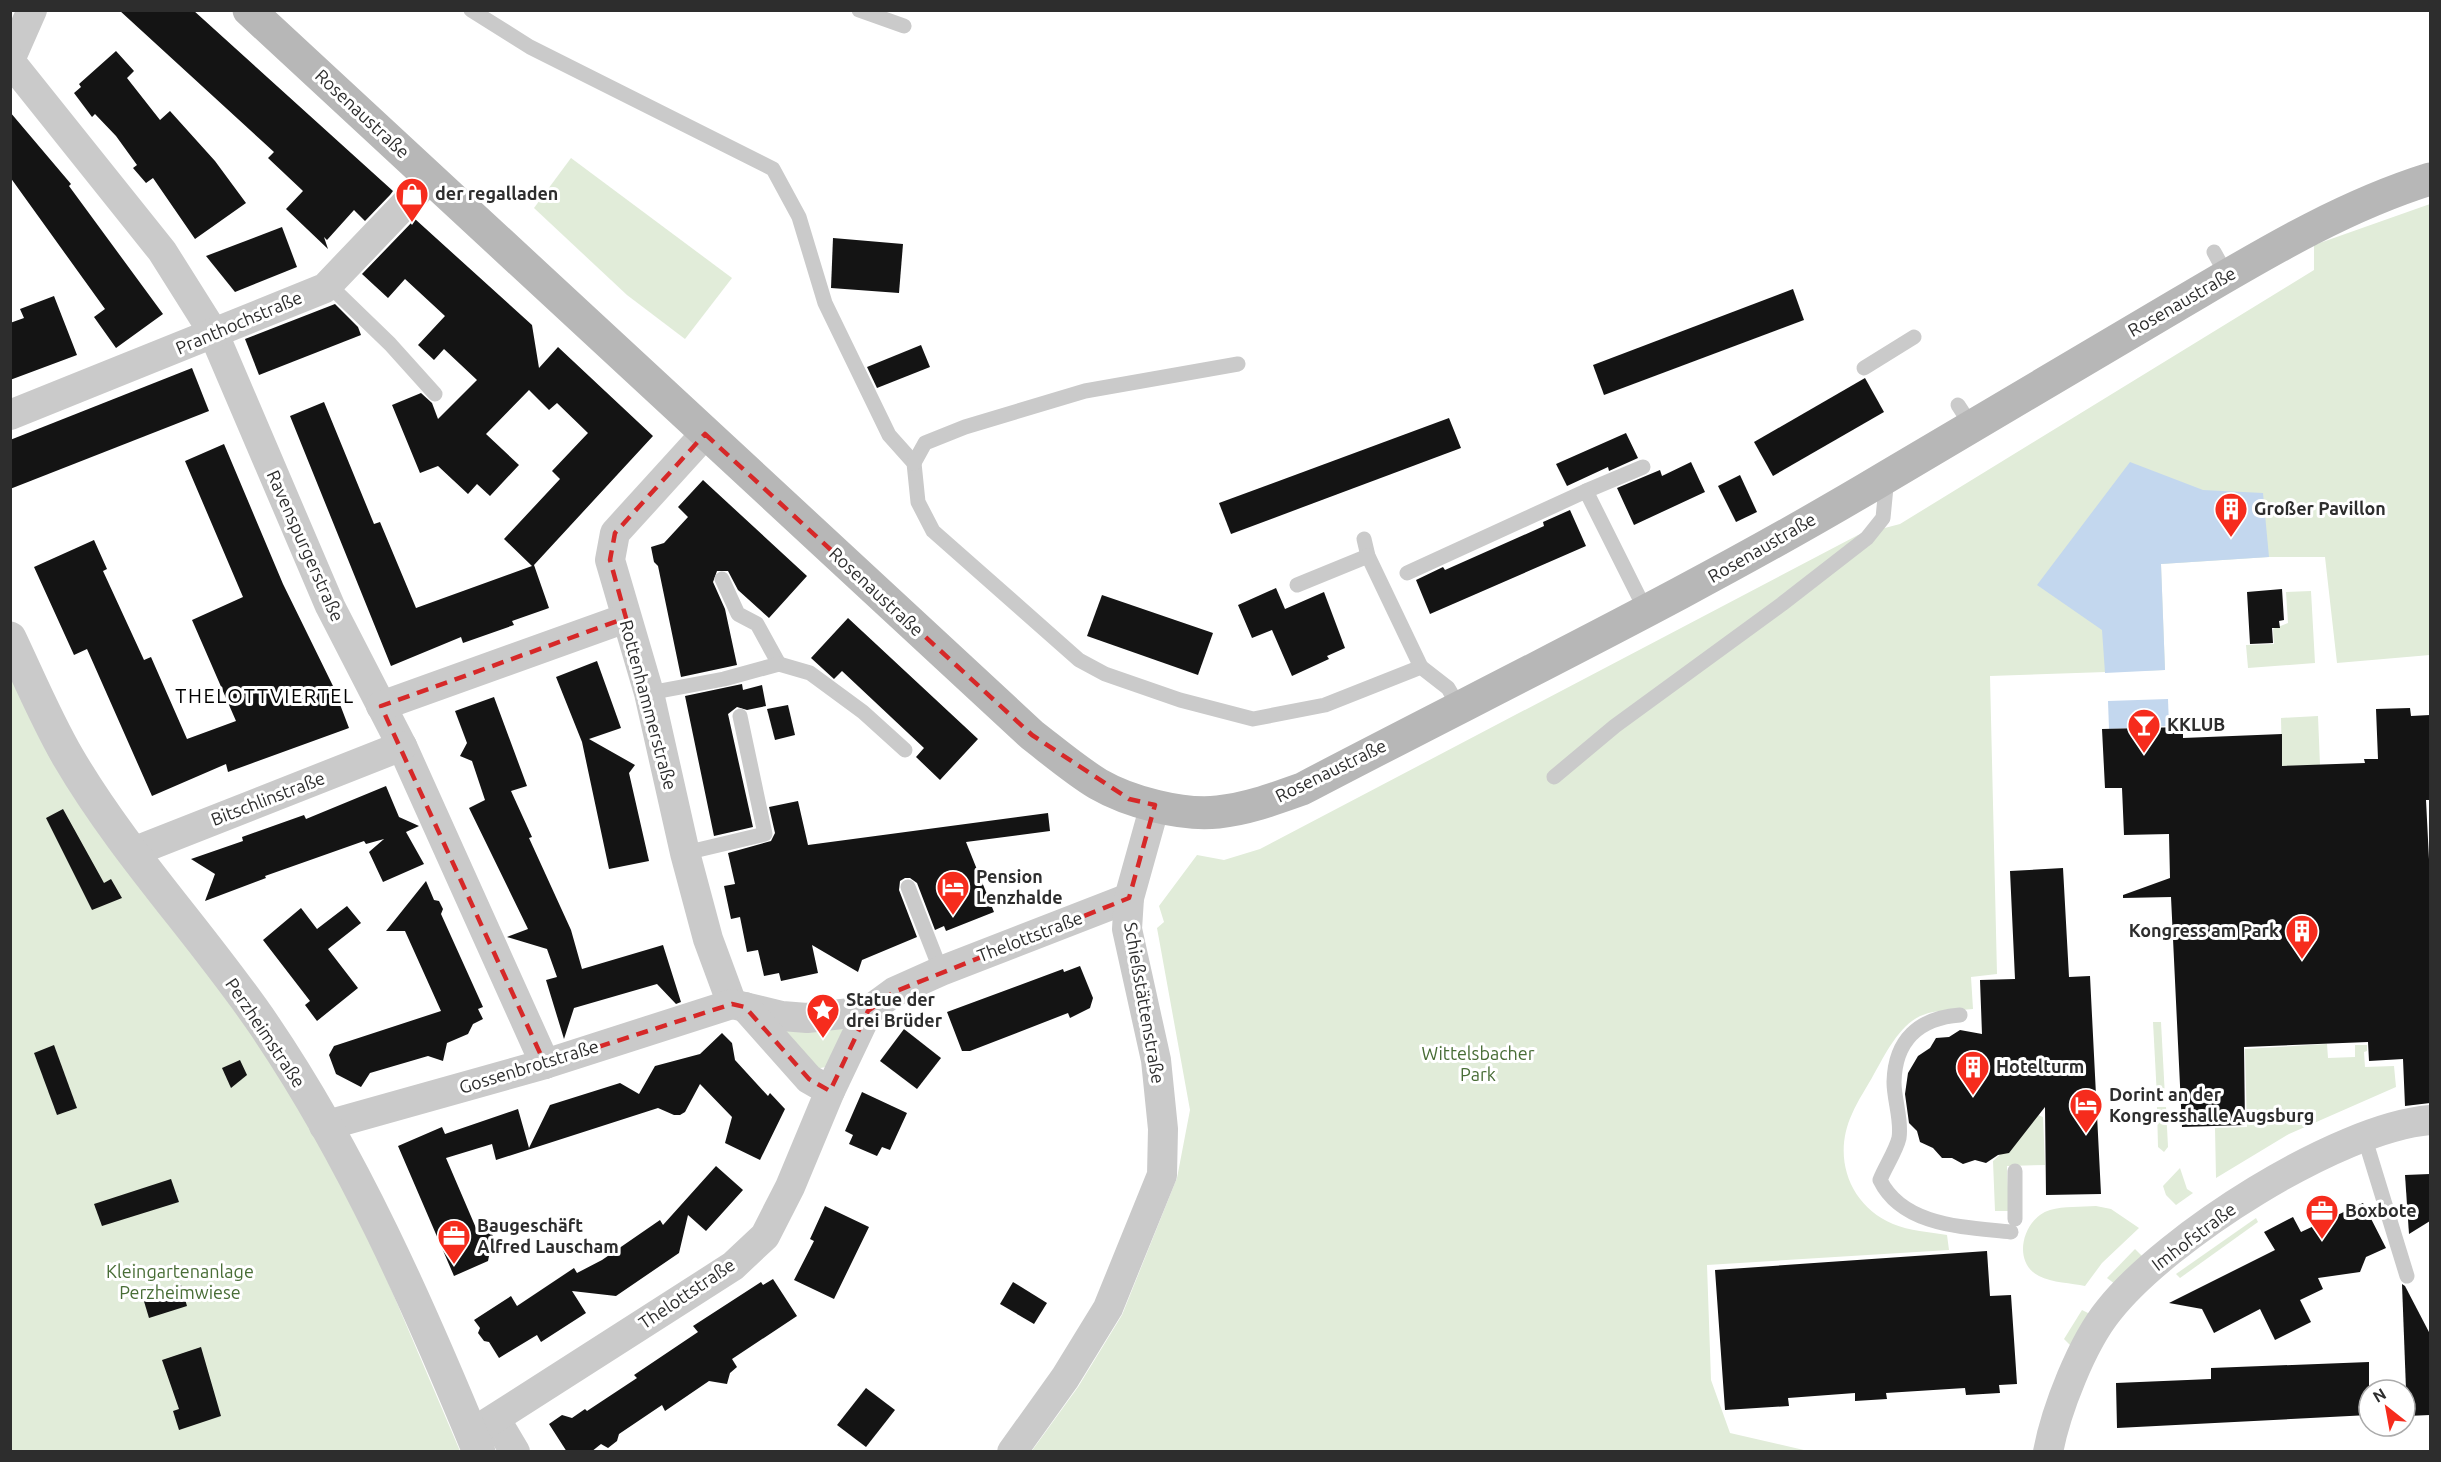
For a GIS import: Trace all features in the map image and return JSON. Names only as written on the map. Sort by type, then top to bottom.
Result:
[{"type":"main road","name":"Rosenaustraße","points":[[249,10],[1032,735],[1099,784],[1129,799],[1198,812],[1217,812],[1261,804],[1302,789],[1647,613],[1887,477],[1965,415],[2221,264],[2398,189],[2430,179]]},
{"type":"street","name":"Ravenspurgerstraße","points":[[32,10],[10,60],[162,251],[213,332],[330,606],[402,747],[545,1064]]},
{"type":"street","name":"Pranthochstraße","points":[[10,415],[191,344],[213,332],[329,285],[431,177]]},
{"type":"street","name":"Rottenhammerstraße","points":[[705,434],[615,532],[610,560],[649,693],[685,853],[708,939],[739,1005]]},
{"type":"street","points":[[381,706],[626,618]]},
{"type":"street","name":"Perzheimstraße","points":[[10,638],[68,757],[133,852],[264,1026],[324,1126],[380,1230],[482,1435],[515,1452]]},
{"type":"street","name":"Bitschlinstraße","points":[[133,852],[402,747]]},
{"type":"street","name":"Schießstättenstraße","points":[[1012,1452],[1065,1378],[1108,1308],[1162,1175],[1163,1129],[1156,1060],[1127,929],[1129,898],[1155,805]]},
{"type":"street","name":"Thelottstraße","points":[[482,1435],[733,1266],[765,1236],[790,1187],[830,1090],[868,1011],[894,992],[941,971],[1129,898]]},
{"type":"street","points":[[739,1005],[810,1079],[830,1090]]},
{"type":"street","name":"Gossenbrotstraße","points":[[324,1126],[545,1064],[739,1005]]},
{"type":"street","name":"Thelottstraße","points":[[739,1005],[782,1016],[807,1018],[868,1011]]},
{"type":"street","name":"Imhofstraße","points":[[2048,1452],[2054,1421],[2073,1374],[2108,1310],[2176,1247],[2253,1192],[2293,1170],[2364,1136],[2430,1120]]},
{"type":"lane","points":[[471,10],[530,47],[773,169],[799,217],[825,303],[889,435],[914,463]]},
{"type":"lane","points":[[859,10],[904,26]]},
{"type":"lane","points":[[329,285],[390,344],[435,394]]},
{"type":"lane","points":[[1864,368],[1914,337]]},
{"type":"lane","points":[[1238,364],[1085,391],[965,427],[925,443],[914,463],[918,502],[933,531],[1079,660],[1105,674],[1180,700],[1253,719],[1325,705],[1421,667]]},
{"type":"lane","points":[[1407,573],[1643,467]]},
{"type":"lane","points":[[1554,777],[1615,726],[1782,604],[1867,538],[1883,518],[1887,477]]},
{"type":"lane","points":[[1586,491],[1647,613]]},
{"type":"lane","points":[[1364,539],[1368,556],[1421,667],[1448,688],[1459,707]]},
{"type":"lane","points":[[1297,585],[1368,556]]},
{"type":"lane","points":[[722,579],[738,614],[757,624],[779,664]]},
{"type":"lane","points":[[649,693],[724,679],[779,664],[810,673],[863,712],[905,750]]},
{"type":"lane","points":[[685,853],[765,834],[740,716]]},
{"type":"lane","points":[[909,887],[941,971]]},
{"type":"lane","points":[[1960,1015],[1930,1020],[1915,1030],[1900,1050],[1894,1082],[1899,1138],[1880,1180],[1883,1186],[1908,1210],[1953,1227],[2013,1226],[2015,1171]]},
{"type":"lane","points":[[2364,1136],[2407,1276]]},
{"type":"highlighted area","points":[[705,434],[1032,735],[1129,799],[1155,805],[1129,898],[894,992],[868,1011],[830,1091],[809,1079],[745,1007],[732,1004],[545,1064],[381,706],[626,618],[610,560],[615,533]]},
{"type":"green space","points":[[571,158],[732,278],[685,339],[627,295],[534,208]]},
{"type":"green space","name":"Wittelsbacher Park","points":[[2430,204],[2430,655],[2337,663],[2325,557],[2269,557],[2161,564],[2165,670],[1990,676],[1997,974],[1971,977],[1973,1009],[1929,1013],[1915,1019],[1900,1032],[1854,1109],[1846,1130],[1844,1147],[1849,1178],[1855,1192],[1865,1205],[1878,1216],[1893,1224],[1913,1230],[1947,1235],[1949,1250],[1707,1265],[1711,1380],[1730,1433],[1808,1451],[1031,1452],[1078,1387],[1122,1315],[1177,1178],[1190,1110],[1157,928],[1164,922],[1159,906],[1197,855],[1224,860],[1260,849],[1858,535],[1900,524],[2314,270],[2314,245]]},
{"type":"green space","points":[[2311,591],[2315,663],[2248,668],[2246,645],[2274,644],[2273,629],[2288,623],[2286,592]]},
{"type":"green space","name":"Kleingartenanlage Perzheimwiese","points":[[10,669],[311,1124],[368,1235],[460,1451],[11,1451]]},
{"type":"green space","points":[[2318,716],[2320,765],[2282,766],[2281,718]]},
{"type":"green space","points":[[2153,1022],[2161,1022],[2165,1097],[2157,1097]]},
{"type":"green space","points":[[841,1026],[843,1030],[826,1067],[815,1069],[785,1030]]},
{"type":"green space","points":[[2327,1044],[2328,1058],[2355,1057],[2355,1045],[2367,1045],[2367,1051],[2364,1052],[2365,1067],[2394,1066],[2396,1087],[2289,1134],[2216,1178],[2215,1128],[2247,1127],[2245,1049]]},
{"type":"green space","points":[[2157,1107],[2166,1107],[2168,1147],[2164,1152],[2158,1147]]},
{"type":"green space","points":[[2033,1113],[2043,1117],[2045,1165],[2007,1166],[2009,1211],[1995,1211],[1993,1161],[2022,1134]]},
{"type":"green space","points":[[2180,1168],[2187,1189],[2193,1193],[2176,1205],[2166,1195],[2163,1186]]},
{"type":"green space","points":[[2096,1206],[2111,1209],[2139,1228],[2102,1263],[2085,1286],[2050,1280],[2030,1269],[2023,1251],[2027,1231],[2033,1222],[2050,1210]]},
{"type":"green space","points":[[2256,1218],[2258,1222],[2180,1278],[2176,1274]]},
{"type":"green space","points":[[2135,1249],[2142,1256],[2115,1284],[2107,1278]]},
{"type":"green space","points":[[2082,1310],[2090,1314],[2071,1346],[2064,1339]]},
{"type":"water","points":[[2130,462],[2203,490],[2263,493],[2269,557],[2161,564],[2165,670],[2105,673],[2102,630],[2037,585]]},
{"type":"water","points":[[2168,699],[2169,726],[2109,729],[2108,701]]},
{"type":"building","points":[[119,10],[193,10],[393,191],[365,221],[354,210],[327,240],[324,237],[328,249],[286,209],[303,191],[268,158],[274,152]]},
{"type":"building","points":[[116,51],[134,71],[127,78],[160,120],[170,111],[215,161],[246,203],[195,239],[153,178],[146,183],[133,168],[137,165],[116,136],[95,114],[92,117],[74,93],[81,87],[79,84]]},
{"type":"building","points":[[10,112],[71,184],[69,186],[163,314],[116,348],[94,317],[105,309],[10,177]]},
{"type":"building","points":[[415,219],[532,325],[539,368],[558,347],[653,436],[534,565],[549,608],[512,621],[514,625],[463,643],[461,637],[391,666],[290,416],[324,402],[374,524],[380,522],[416,608],[532,566],[504,539],[560,479],[552,471],[588,433],[557,403],[549,410],[529,390],[486,434],[519,465],[490,496],[477,484],[468,494],[438,466],[420,473],[392,405],[421,393],[432,403],[438,419],[477,380],[444,349],[434,360],[418,345],[445,316],[405,279],[388,298],[362,274]]},
{"type":"building","points":[[282,227],[297,267],[235,292],[206,256]]},
{"type":"building","points":[[833,238],[903,244],[899,293],[831,288]]},
{"type":"building","points":[[1793,289],[1804,320],[1604,395],[1593,365]]},
{"type":"building","points":[[54,296],[77,355],[10,380],[10,323],[24,318],[20,309]]},
{"type":"building","points":[[335,304],[358,327],[361,335],[259,375],[245,339]]},
{"type":"building","points":[[921,345],[930,367],[877,388],[867,367]]},
{"type":"building","points":[[192,368],[209,411],[10,489],[10,440]]},
{"type":"building","points":[[1865,378],[1884,412],[1773,476],[1754,442]]},
{"type":"building","points":[[1449,418],[1461,448],[1231,534],[1219,503]]},
{"type":"building","points":[[1626,433],[1638,458],[1609,471],[1608,467],[1567,486],[1556,464]]},
{"type":"building","points":[[224,444],[283,584],[333,686],[349,728],[228,772],[226,764],[152,796],[87,649],[74,655],[34,567],[94,540],[107,569],[103,571],[144,660],[151,657],[187,739],[236,721],[192,620],[243,597],[185,461]]},
{"type":"building","points":[[1691,462],[1705,492],[1634,525],[1617,488],[1660,470],[1662,476]]},
{"type":"building","points":[[1740,475],[1757,512],[1736,522],[1718,486]]},
{"type":"building","points":[[703,480],[807,576],[769,618],[738,590],[728,571],[717,571],[713,582],[725,609],[737,665],[681,677],[658,566],[654,562],[651,547],[664,543],[688,517],[678,507]]},
{"type":"building","points":[[1570,510],[1586,546],[1430,614],[1416,580],[1443,567],[1445,570],[1544,526],[1543,522]]},
{"type":"building","points":[[1276,588],[1285,609],[1324,592],[1345,648],[1327,656],[1329,659],[1292,676],[1272,630],[1252,638],[1238,605]]},
{"type":"building","points":[[2282,589],[2284,620],[2279,621],[2280,628],[2272,628],[2273,643],[2250,644],[2247,592]]},
{"type":"building","points":[[1102,595],[1213,633],[1198,675],[1087,636]]},
{"type":"building","points":[[848,618],[978,739],[940,780],[916,757],[924,748],[842,671],[834,679],[811,658]]},
{"type":"building","points":[[597,661],[621,728],[589,739],[635,765],[629,773],[649,861],[609,869],[582,742],[556,677]]},
{"type":"building","points":[[742,684],[743,690],[762,685],[766,706],[747,710],[737,707],[728,714],[753,827],[714,836],[685,696]]},
{"type":"building","points":[[494,697],[527,786],[511,791],[532,837],[529,838],[571,930],[582,969],[663,945],[681,1002],[676,1004],[657,984],[574,1008],[564,1039],[546,980],[557,977],[547,949],[507,937],[528,929],[469,808],[485,800],[472,761],[460,756],[467,743],[455,711]]},
{"type":"building","points":[[788,705],[795,735],[775,740],[767,709]]},
{"type":"building","name":"Kongress am Park","points":[[2410,708],[2411,716],[2430,715],[2430,800],[2426,800],[2430,879],[2430,1103],[2405,1106],[2403,1059],[2369,1061],[2368,1042],[2244,1047],[2245,1125],[2182,1127],[2171,897],[2123,898],[2123,895],[2170,878],[2169,834],[2124,835],[2122,788],[2105,788],[2102,729],[2183,727],[2183,738],[2282,734],[2282,766],[2365,763],[2364,759],[2378,759],[2376,709]]},
{"type":"building","points":[[386,786],[399,817],[419,826],[406,832],[424,864],[383,882],[369,852],[384,839],[366,844],[364,841],[265,876],[266,878],[205,901],[215,874],[191,859],[243,841],[242,837],[304,815],[306,819]]},
{"type":"building","points":[[798,801],[808,845],[1048,813],[1050,831],[966,842],[994,912],[946,931],[944,926],[935,930],[917,883],[910,878],[905,878],[900,881],[899,890],[917,937],[862,960],[858,972],[812,945],[818,973],[781,981],[779,973],[764,976],[758,950],[747,952],[740,917],[731,919],[724,886],[735,884],[728,853],[771,841],[775,833],[769,807]]},
{"type":"building","points":[[63,809],[104,883],[111,879],[122,898],[92,910],[46,818]]},
{"type":"building","points":[[2063,868],[2069,977],[2090,976],[2101,1194],[2046,1195],[2045,1107],[2009,1153],[1998,1155],[1986,1163],[1975,1160],[1963,1164],[1952,1158],[1942,1158],[1933,1148],[1920,1142],[1917,1131],[1909,1123],[1905,1094],[1908,1073],[1918,1056],[1930,1048],[1936,1038],[1949,1037],[1960,1030],[1982,1034],[1980,980],[2015,979],[2010,871]]},
{"type":"building","points":[[426,881],[434,900],[439,901],[443,909],[441,914],[483,1007],[478,1009],[483,1019],[473,1024],[468,1034],[447,1043],[443,1061],[428,1056],[370,1073],[361,1087],[336,1074],[329,1055],[334,1046],[441,1011],[405,931],[386,931]]},
{"type":"building","points":[[347,906],[361,923],[328,949],[358,988],[317,1021],[305,1005],[310,1001],[263,940],[301,908],[317,929]]},
{"type":"building","points":[[1080,966],[1093,998],[1090,1008],[1070,1018],[1068,1013],[970,1051],[962,1051],[947,1012],[1063,969],[1064,972]]},
{"type":"building","points":[[904,1029],[941,1058],[917,1089],[880,1061]]},
{"type":"building","points":[[722,1033],[732,1043],[735,1060],[768,1096],[770,1093],[785,1109],[760,1160],[725,1143],[732,1117],[700,1084],[685,1112],[680,1115],[674,1115],[658,1108],[496,1160],[492,1144],[446,1158],[476,1228],[488,1223],[493,1236],[488,1261],[454,1276],[398,1146],[442,1127],[445,1134],[518,1109],[529,1148],[550,1105],[620,1083],[639,1094],[655,1066],[700,1054]]},
{"type":"building","points":[[54,1045],[77,1108],[57,1115],[34,1053]]},
{"type":"building","points":[[240,1060],[247,1075],[231,1088],[222,1068]]},
{"type":"building","points":[[862,1092],[907,1113],[890,1150],[882,1147],[877,1156],[849,1144],[853,1135],[845,1131]]},
{"type":"building","points":[[716,1166],[743,1190],[706,1231],[688,1215],[679,1253],[616,1296],[572,1291],[586,1313],[541,1342],[537,1335],[499,1358],[489,1342],[484,1341],[478,1333],[480,1328],[474,1320],[511,1296],[517,1306],[574,1268],[577,1273],[602,1260],[660,1220],[663,1225]]},
{"type":"building","points":[[2430,1174],[2430,1221],[2409,1234],[2405,1175]]},
{"type":"building","points":[[171,1179],[179,1202],[102,1226],[94,1204]]},
{"type":"building","points":[[2363,1203],[2386,1248],[2366,1257],[2360,1272],[2318,1278],[2323,1289],[2300,1300],[2311,1322],[2275,1340],[2260,1309],[2214,1333],[2202,1309],[2169,1303],[2275,1250],[2264,1232],[2293,1217],[2301,1232]]},
{"type":"building","points":[[825,1206],[869,1227],[834,1299],[794,1280],[814,1241],[810,1239]]},
{"type":"building","points":[[1987,1251],[1990,1296],[2011,1295],[2017,1384],[1999,1385],[2000,1393],[1966,1395],[1965,1388],[1886,1393],[1887,1399],[1855,1401],[1855,1393],[1788,1398],[1789,1406],[1725,1410],[1715,1270]]},
{"type":"building","points":[[773,1279],[797,1316],[732,1359],[737,1367],[730,1373],[727,1384],[709,1381],[665,1411],[662,1405],[619,1434],[617,1441],[608,1448],[601,1444],[591,1452],[567,1452],[549,1424],[562,1415],[572,1418],[585,1409],[587,1411],[637,1378],[634,1375],[698,1332],[693,1326],[761,1282],[763,1285]]},
{"type":"building","points":[[1013,1282],[1047,1303],[1034,1324],[1000,1304]]},
{"type":"building","points":[[2402,1284],[2430,1334],[2430,1415],[2417,1416],[2417,1378],[2406,1378]]},
{"type":"building","points":[[181,1285],[187,1306],[149,1318],[143,1298]]},
{"type":"building","points":[[201,1347],[221,1416],[179,1430],[173,1411],[179,1409],[162,1360]]},
{"type":"building","points":[[2369,1362],[2369,1378],[2357,1378],[2357,1416],[2117,1428],[2116,1383],[2211,1379],[2211,1368]]},
{"type":"building","points":[[866,1388],[895,1410],[866,1447],[837,1425]]},
{"type":"place","name":"der regalladen","points":[[412,223]]},
{"type":"place","name":"Großer Pavillon","points":[[2231,538]]},
{"type":"place","name":"KKLUB","points":[[2144,754]]},
{"type":"place","name":"Pension Lenzhalde","points":[[953,916]]},
{"type":"place","name":"Kongress am Park","points":[[2302,960]]},
{"type":"place","name":"Statue der drei Brüder","points":[[823,1039]]},
{"type":"place","name":"Hotelturm","points":[[1973,1096]]},
{"type":"place","name":"Dorint an der Kongresshalle Augsburg","points":[[2086,1134]]},
{"type":"place","name":"Boxbote","points":[[2322,1240]]},
{"type":"place","name":"Baugeschäft Alfred Lauscham","points":[[454,1265]]},
{"type":"district","name":"THELOTTVIERTEL","points":[[265,696]]}]
